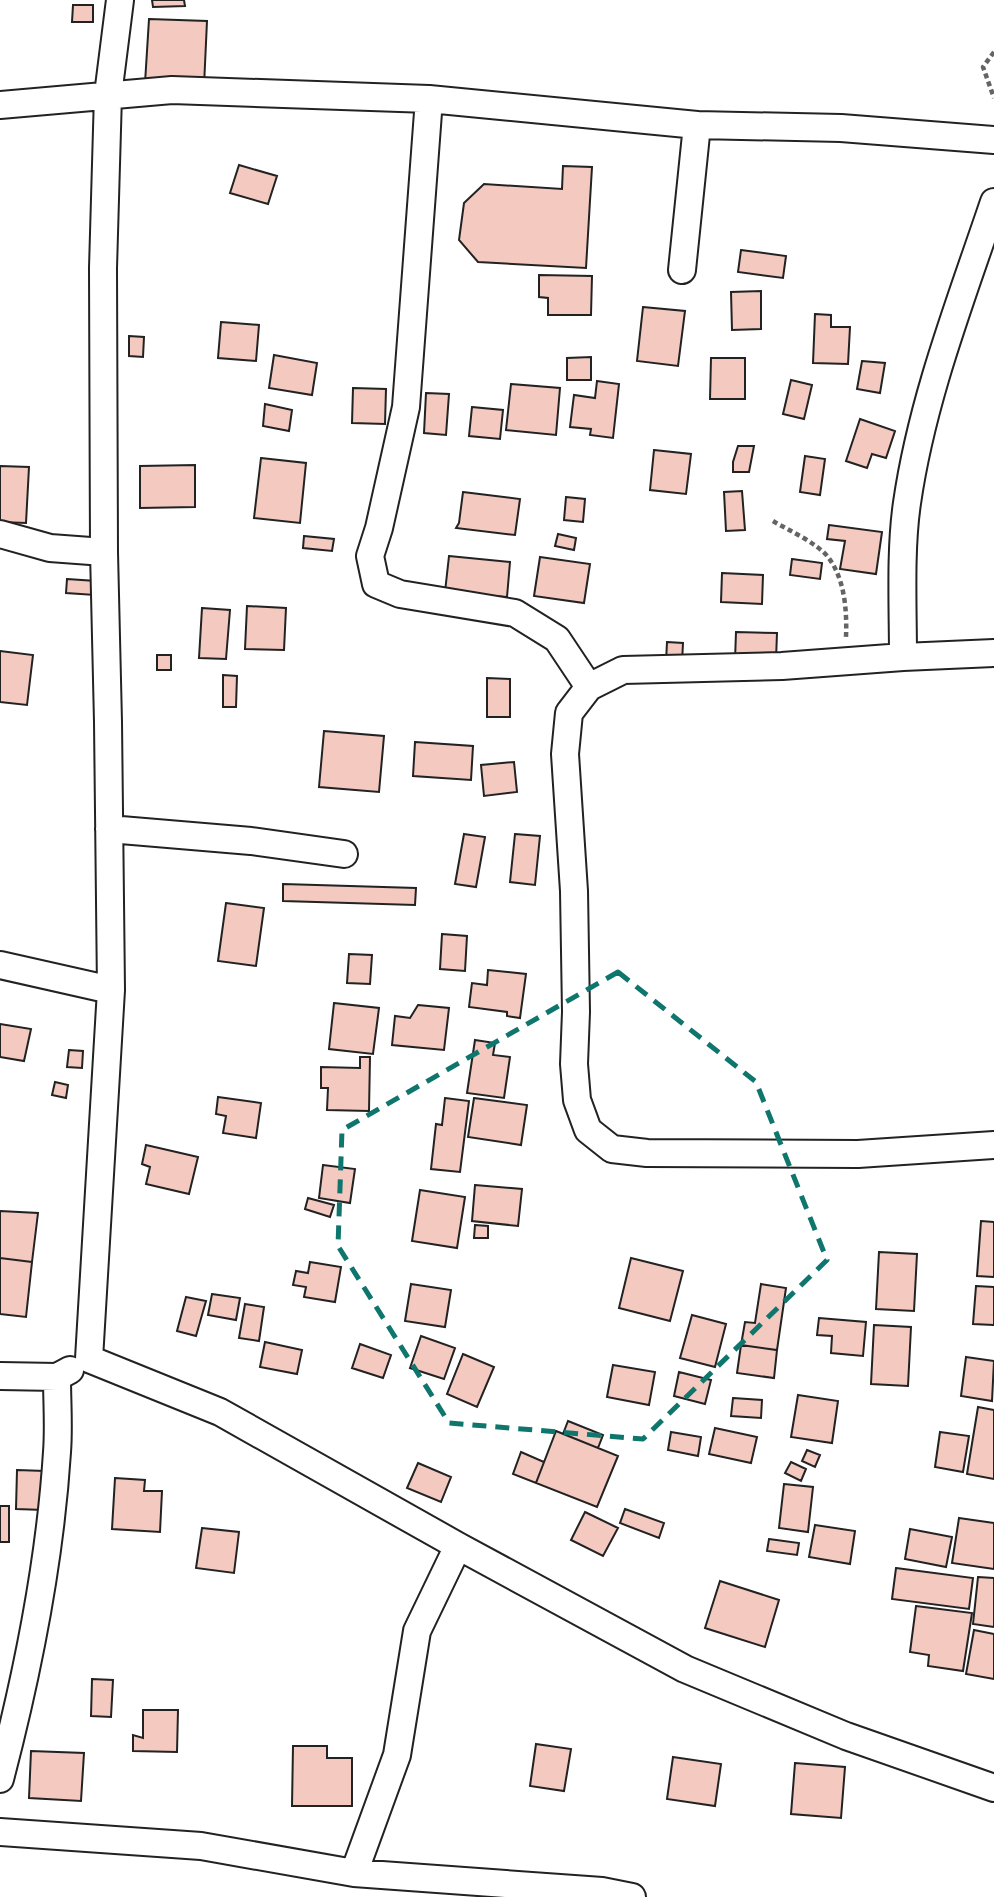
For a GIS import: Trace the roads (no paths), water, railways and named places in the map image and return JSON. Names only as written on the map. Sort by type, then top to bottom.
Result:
[{"type":"street","points":[[89,1359],[111,990],[104,552],[103,268],[108,95],[120,0]]},
{"type":"street","points":[[0,105],[172,90],[429,99],[697,125],[841,128],[994,140]]},
{"type":"street","points":[[429,99],[405,407],[379,527],[370,556],[376,584],[400,594],[515,613],[557,639],[589,687]]},
{"type":"street","points":[[682,270],[697,125]]},
{"type":"street","points":[[903,657],[906,505],[933,383],[994,202]]},
{"type":"street","points":[[0,534],[50,548],[104,552]]},
{"type":"street","points":[[994,653],[782,666],[623,670],[589,687],[569,713],[565,754],[574,891],[574,1064],[577,1100],[588,1130],[611,1149],[647,1153],[858,1154],[994,1145]]},
{"type":"street","points":[[108,829],[251,841],[344,854]]},
{"type":"street","points":[[0,965],[111,990]]},
{"type":"street","points":[[0,1376],[57,1377],[89,1359]]},
{"type":"street","points":[[89,1359],[220,1412],[458,1546],[685,1669],[846,1736],[994,1788]]},
{"type":"street","points":[[0,1779],[16,1719],[48,1544],[57,1450],[57,1377]]},
{"type":"street","points":[[355,1873],[397,1755],[417,1631],[458,1546]]},
{"type":"street","points":[[0,1832],[201,1846],[355,1873],[602,1891],[632,1897]]}]
